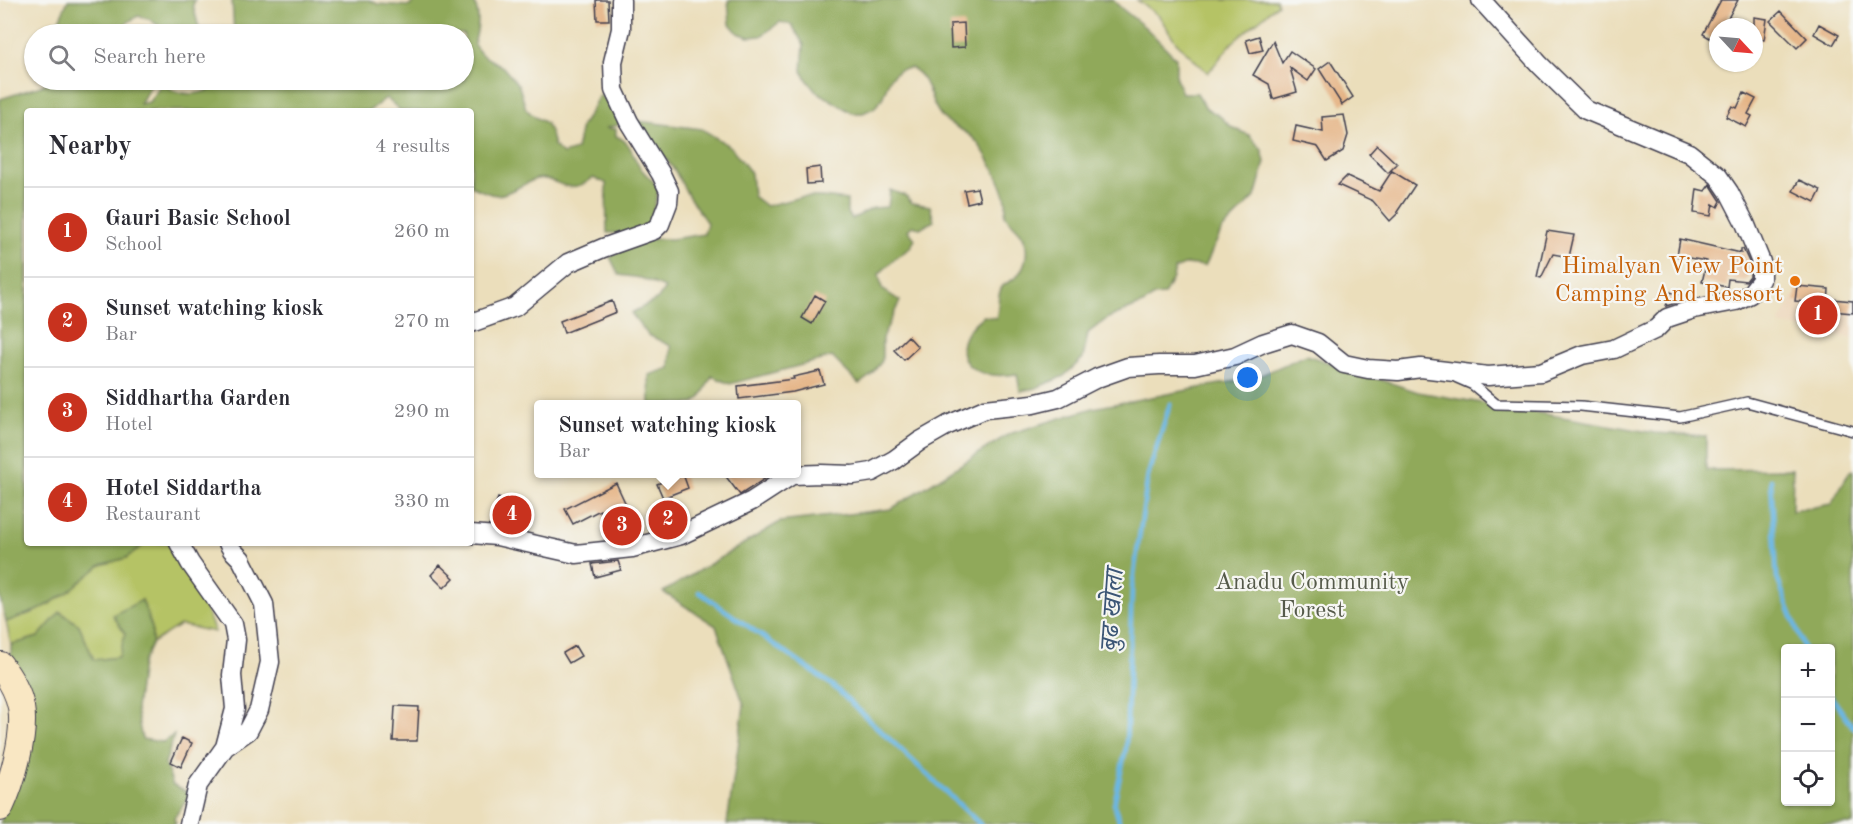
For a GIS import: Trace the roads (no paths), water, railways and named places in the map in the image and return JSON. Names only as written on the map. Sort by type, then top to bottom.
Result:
[{"type":"main road","points":[[0,665],[14,686],[21,706],[22,719],[17,760],[0,808]]},
{"type":"street","points":[[474,322],[515,307],[568,262],[654,230],[660,224],[668,203],[669,191],[629,122],[614,90],[613,62],[621,29],[621,0]]},
{"type":"street","points":[[801,475],[853,475],[873,472],[948,425],[985,409],[1033,404],[1058,398],[1097,378],[1128,367],[1195,365],[1235,356],[1292,334],[1318,343],[1344,364],[1368,369],[1398,371],[1421,368],[1488,376],[1541,372],[1582,355],[1614,349],[1656,329],[1667,318],[1694,309],[1736,301],[1750,294],[1761,280],[1761,262],[1745,223],[1718,176],[1689,153],[1586,110],[1540,65],[1481,0]]},
{"type":"street","points":[[474,534],[497,536],[576,554],[632,548],[681,535],[752,501],[787,478]]},
{"type":"street","points":[[181,546],[233,624],[236,640],[232,675],[235,709],[225,747]]},
{"type":"street","points":[[189,824],[198,785],[225,747],[248,731],[259,710],[270,662],[264,604],[241,559],[230,546]]},
{"type":"lane","points":[[1438,369],[1473,385],[1496,404],[1581,406],[1680,417],[1748,402],[1853,431]]},
{"type":"waterway","name":"बुढ खोला","points":[[1120,824],[1114,804],[1126,748],[1132,588],[1148,475],[1170,404]]},
{"type":"waterway","points":[[1771,480],[1777,578],[1802,644]]},
{"type":"waterway","name":"बुढ खोला","points":[[699,592],[832,685],[980,824]]},
{"type":"waterway","points":[[1832,698],[1853,727]]},
{"type":"place","name":"Himalyan View Point Camping And Ressort","points":[[1795,281]]},
{"type":"place","name":"Gauri Basic School","points":[[1818,315]]},
{"type":"place","name":"Hotel Siddartha","points":[[512,515]]},
{"type":"place","name":"Sunset watching kiosk","points":[[668,520]]},
{"type":"place","name":"Siddhartha Garden","points":[[622,526]]},
{"type":"park label","name":"Anadu Community Forest","points":[[1312,597]]}]
